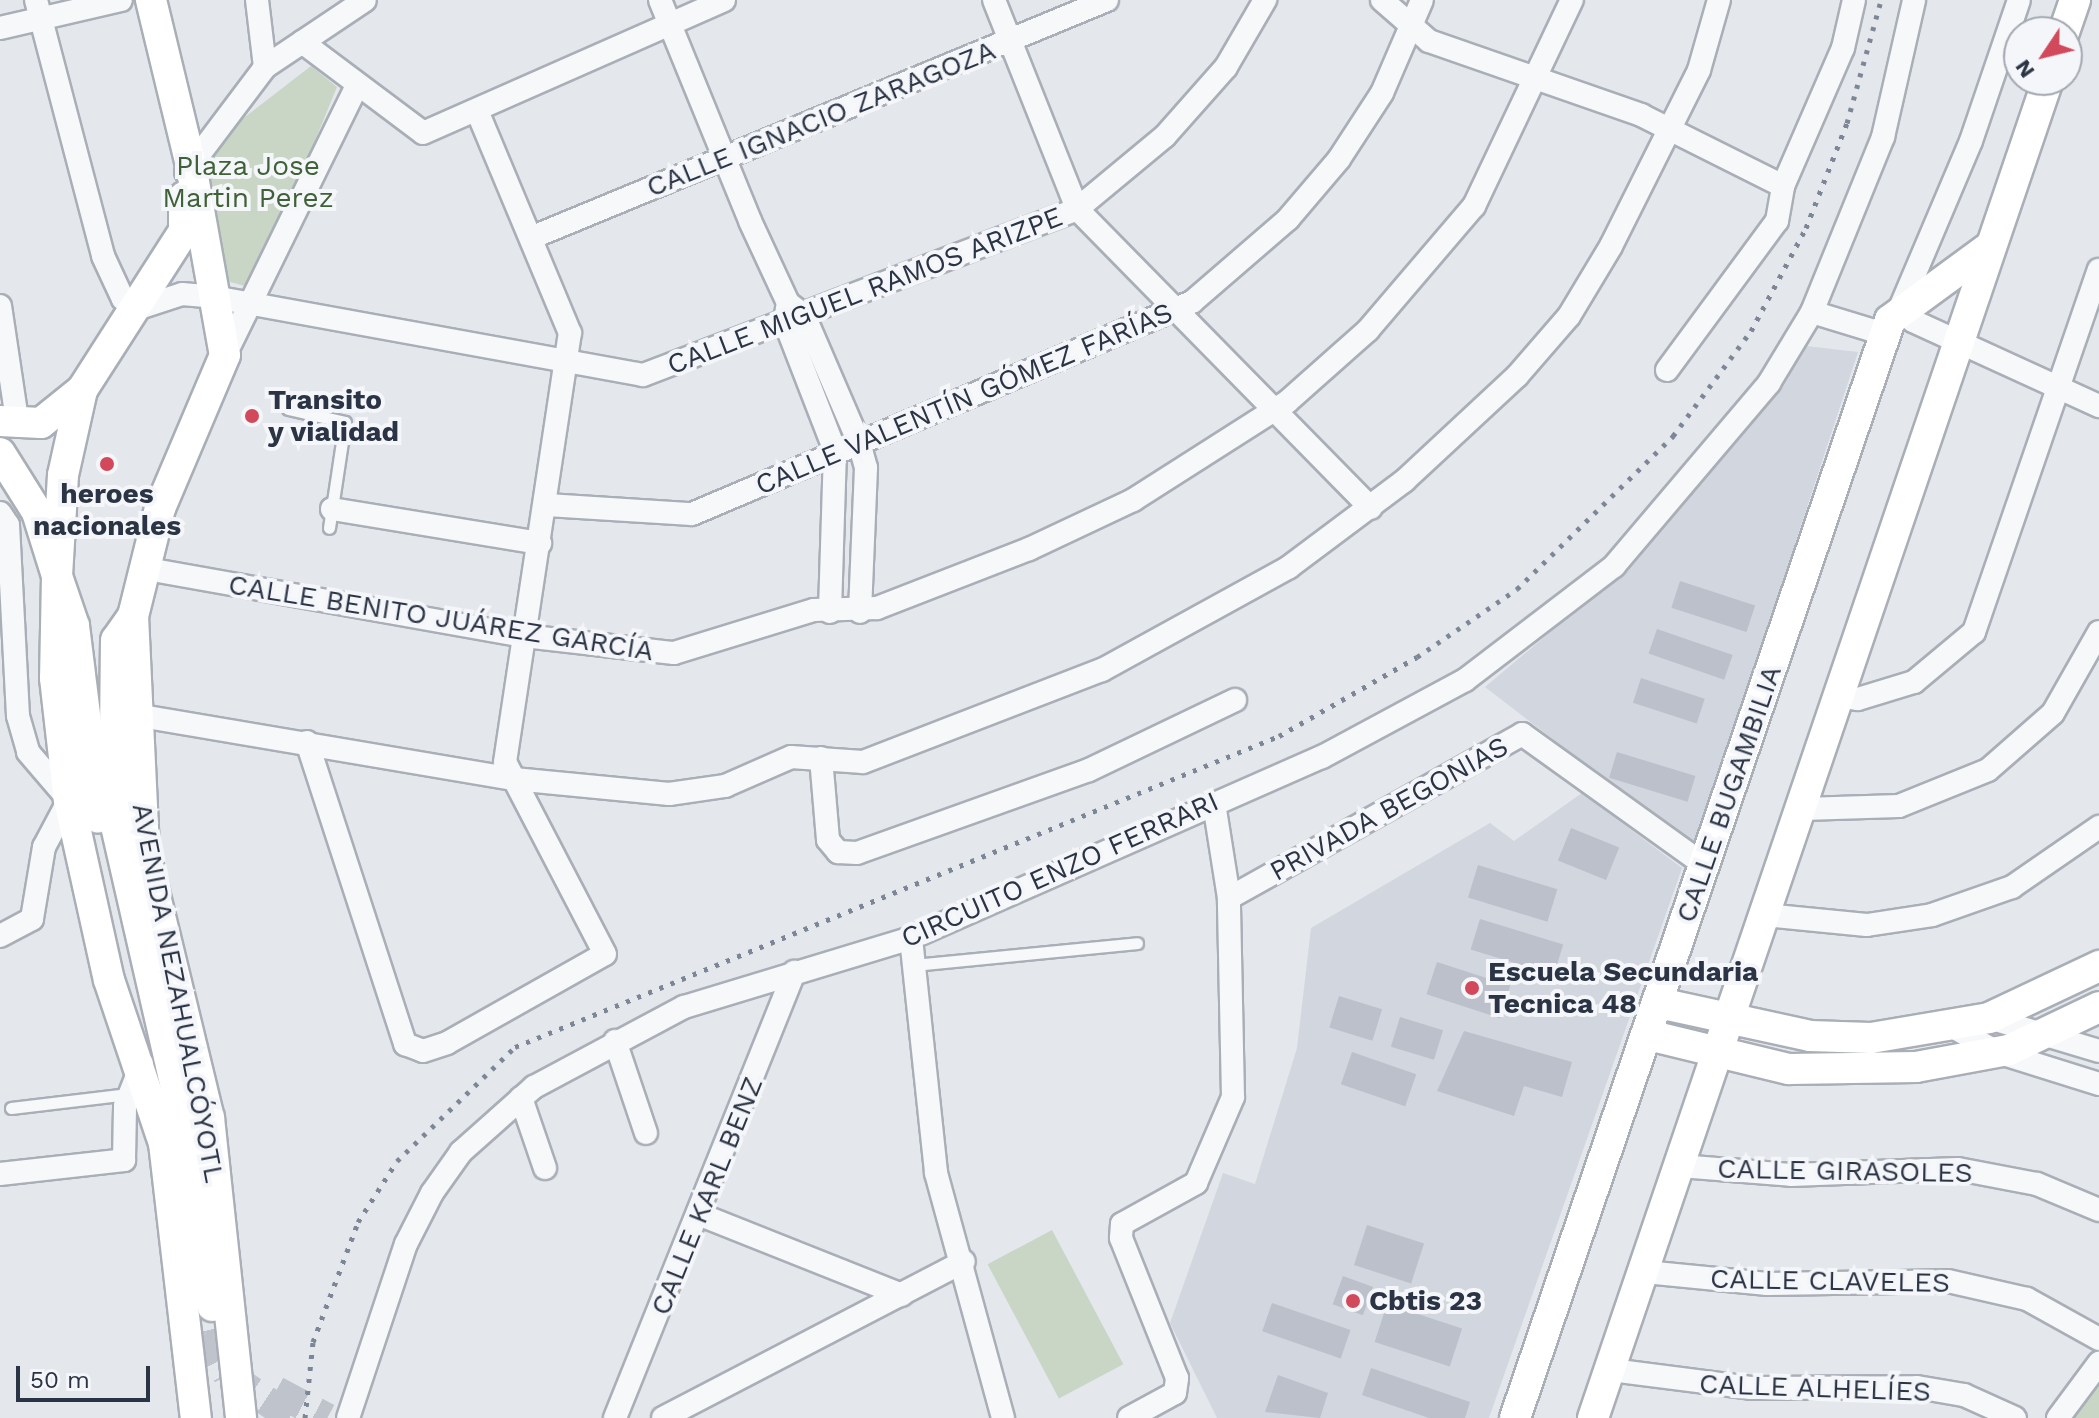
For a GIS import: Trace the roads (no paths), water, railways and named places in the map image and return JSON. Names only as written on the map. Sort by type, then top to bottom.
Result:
[{"type":"main road","points":[[8,411],[41,423],[82,390],[139,308],[184,231],[187,170],[138,0]]},
{"type":"main road","points":[[151,0],[225,355]]},
{"type":"main road","points":[[1593,1418],[1803,809],[1838,696],[2043,96]]},
{"type":"main road","points":[[1894,321],[1991,246]]},
{"type":"main road","name":"CALLE BUGAMBILIA","points":[[1515,1418],[1659,1003],[1703,864],[1894,321]]},
{"type":"main road","name":"AVENIDA NEZAHUALCÓYOTL","points":[[57,576],[74,626],[105,868],[173,1132],[203,1296],[195,1171],[114,817],[116,640],[133,616],[142,568],[225,355]]},
{"type":"main road","name":"AVENIDA NEZAHUALCÓYOTL","points":[[82,390],[63,475],[55,678],[69,800],[109,980],[142,1063],[170,1176],[195,1405]]},
{"type":"main road","points":[[0,453],[37,512],[57,576]]},
{"type":"main road","name":"AVENIDA NEZAHUALCÓYOTL","points":[[133,616],[140,637],[135,715],[144,850],[218,1174],[240,1412]]},
{"type":"main road","points":[[1659,1003],[1730,1022],[1871,1038],[1989,1018],[2099,966]]},
{"type":"main road","points":[[1648,1035],[1717,1055],[1789,1069],[1916,1067],[1997,1052],[2099,1007]]},
{"type":"main road","points":[[195,1405],[212,1413],[240,1412]]},
{"type":"street","points":[[0,28],[38,9],[121,0]]},
{"type":"street","points":[[257,0],[265,67]]},
{"type":"street","points":[[187,170],[265,67],[365,0]]},
{"type":"street","points":[[660,0],[792,314],[859,443],[866,468],[860,612]]},
{"type":"street","points":[[302,42],[423,133],[478,113],[672,27],[724,0]]},
{"type":"street","points":[[994,0],[1077,209],[1173,312],[1371,508]]},
{"type":"street","name":"CALLE IGNACIO ZARAGOZA","points":[[533,237],[1107,0]]},
{"type":"street","name":"CALLE MIGUEL RAMOS ARIZPE","points":[[139,308],[182,294],[214,297],[569,363],[662,371],[792,314],[1077,209],[1165,136],[1226,67],[1265,0]]},
{"type":"street","points":[[1382,0],[1429,41],[1672,129],[1783,186]]},
{"type":"street","name":"CALLE VALENTÍN GÓMEZ FARÍAS","points":[[547,505],[692,514],[835,451],[1173,312],[1253,250],[1313,190],[1382,93],[1422,0]]},
{"type":"street","name":"CALLE BENITO JUÁREZ GARCÍA","points":[[142,568],[524,636],[674,653],[814,610],[860,612],[1090,523],[1271,409],[1368,330],[1436,256],[1474,206],[1539,80],[1572,0]]},
{"type":"street","points":[[135,715],[514,779],[669,794],[725,786],[791,757],[863,762],[1102,670],[1202,621],[1371,508],[1517,376],[1569,316],[1672,129],[1719,0]]},
{"type":"street","points":[[1667,370],[1758,253],[1777,221],[1783,186],[1843,48],[1854,0]]},
{"type":"street","name":"CIRCUITO ENZO FERRARI","points":[[350,1417],[406,1244],[432,1193],[461,1152],[521,1098],[615,1041],[684,1007],[911,938],[1394,722],[1465,680],[1614,566],[1769,383],[1812,312],[1883,137],[1914,0]]},
{"type":"street","points":[[1894,321],[1971,141],[2019,0]]},
{"type":"street","points":[[38,9],[110,277],[123,299],[139,308]]},
{"type":"street","points":[[225,355],[255,305],[357,86]]},
{"type":"street","points":[[307,742],[395,1031],[423,1051],[447,1043],[597,964],[603,940],[505,762],[569,363],[570,333],[533,237],[478,113]]},
{"type":"street","points":[[1838,696],[1858,699],[1914,682],[1969,639],[2001,569],[2099,270]]},
{"type":"street","points":[[0,306],[8,411]]},
{"type":"street","points":[[1812,312],[1894,321],[1958,342],[2099,405]]},
{"type":"street","points":[[792,314],[835,451],[830,612]]},
{"type":"street","points":[[0,513],[8,525],[18,716],[28,752],[69,800],[44,847],[32,919],[0,936]]},
{"type":"street","points":[[331,518],[540,543]]},
{"type":"street","points":[[1803,809],[1899,806],[1988,770],[2053,713],[2099,632]]},
{"type":"street","points":[[821,758],[828,840],[838,852],[857,853],[1089,770],[1235,700]]},
{"type":"street","name":"PRIVADA BEGONIAS","points":[[1229,898],[1522,734],[1703,864]]},
{"type":"street","points":[[1129,1418],[1175,1393],[1177,1378],[1121,1238],[1122,1224],[1196,1183],[1233,1097],[1229,898],[1214,803]]},
{"type":"street","points":[[1765,915],[1867,925],[1932,915],[2012,887],[2099,827]]},
{"type":"street","points":[[911,938],[936,1173],[964,1261],[1003,1418]]},
{"type":"street","name":"CALLE KARL BENZ","points":[[615,1418],[701,1215],[794,972]]},
{"type":"street","points":[[1989,1018],[2099,1051]]},
{"type":"street","points":[[1951,1026],[1997,1052],[2099,1084]]},
{"type":"street","points":[[615,1041],[646,1133]]},
{"type":"street","points":[[0,1174],[124,1160],[128,1094],[142,1063]]},
{"type":"street","points":[[521,1098],[545,1168]]},
{"type":"street","name":"CALLE GIRASOLES","points":[[1680,1166],[1791,1175],[1958,1169],[2037,1184],[2099,1210]]},
{"type":"street","points":[[701,1215],[902,1295]]},
{"type":"street","points":[[663,1418],[964,1261]]},
{"type":"street","name":"CALLE CLAVELES","points":[[1645,1272],[1767,1284],[1948,1281],[2027,1299],[2099,1339]]},
{"type":"street","points":[[2058,1418],[2099,1363]]},
{"type":"street","name":"CALLE ALHELÍES","points":[[1611,1370],[1751,1388],[1917,1387],[1964,1395],[2015,1418]]},
{"type":"lane","points":[[288,409],[345,422],[331,518]]},
{"type":"lane","points":[[914,965],[1137,943]]},
{"type":"lane","points":[[11,1108],[128,1094]]},
{"type":"tunnel","points":[[195,1287],[205,1334],[228,1375],[292,1418]]},
{"type":"tunnel","points":[[276,1391],[327,1418]]},
{"type":"railway","points":[[305,1418],[313,1342],[358,1222],[397,1161],[515,1047],[1279,736],[1417,657],[1517,589],[1673,436],[1751,331],[1806,228],[1847,123],[1881,0]]},
{"type":"place","name":"Transito y vialidad","points":[[252,416]]},
{"type":"place","name":"heroes nacionales","points":[[107,464]]},
{"type":"place","name":"Escuela Secundaria Tecnica 48","points":[[1472,988]]},
{"type":"place","name":"Cbtis 23","points":[[1353,1301]]},
{"type":"park label","name":"Plaza Jose Martin Perez","points":[[248,182]]}]
